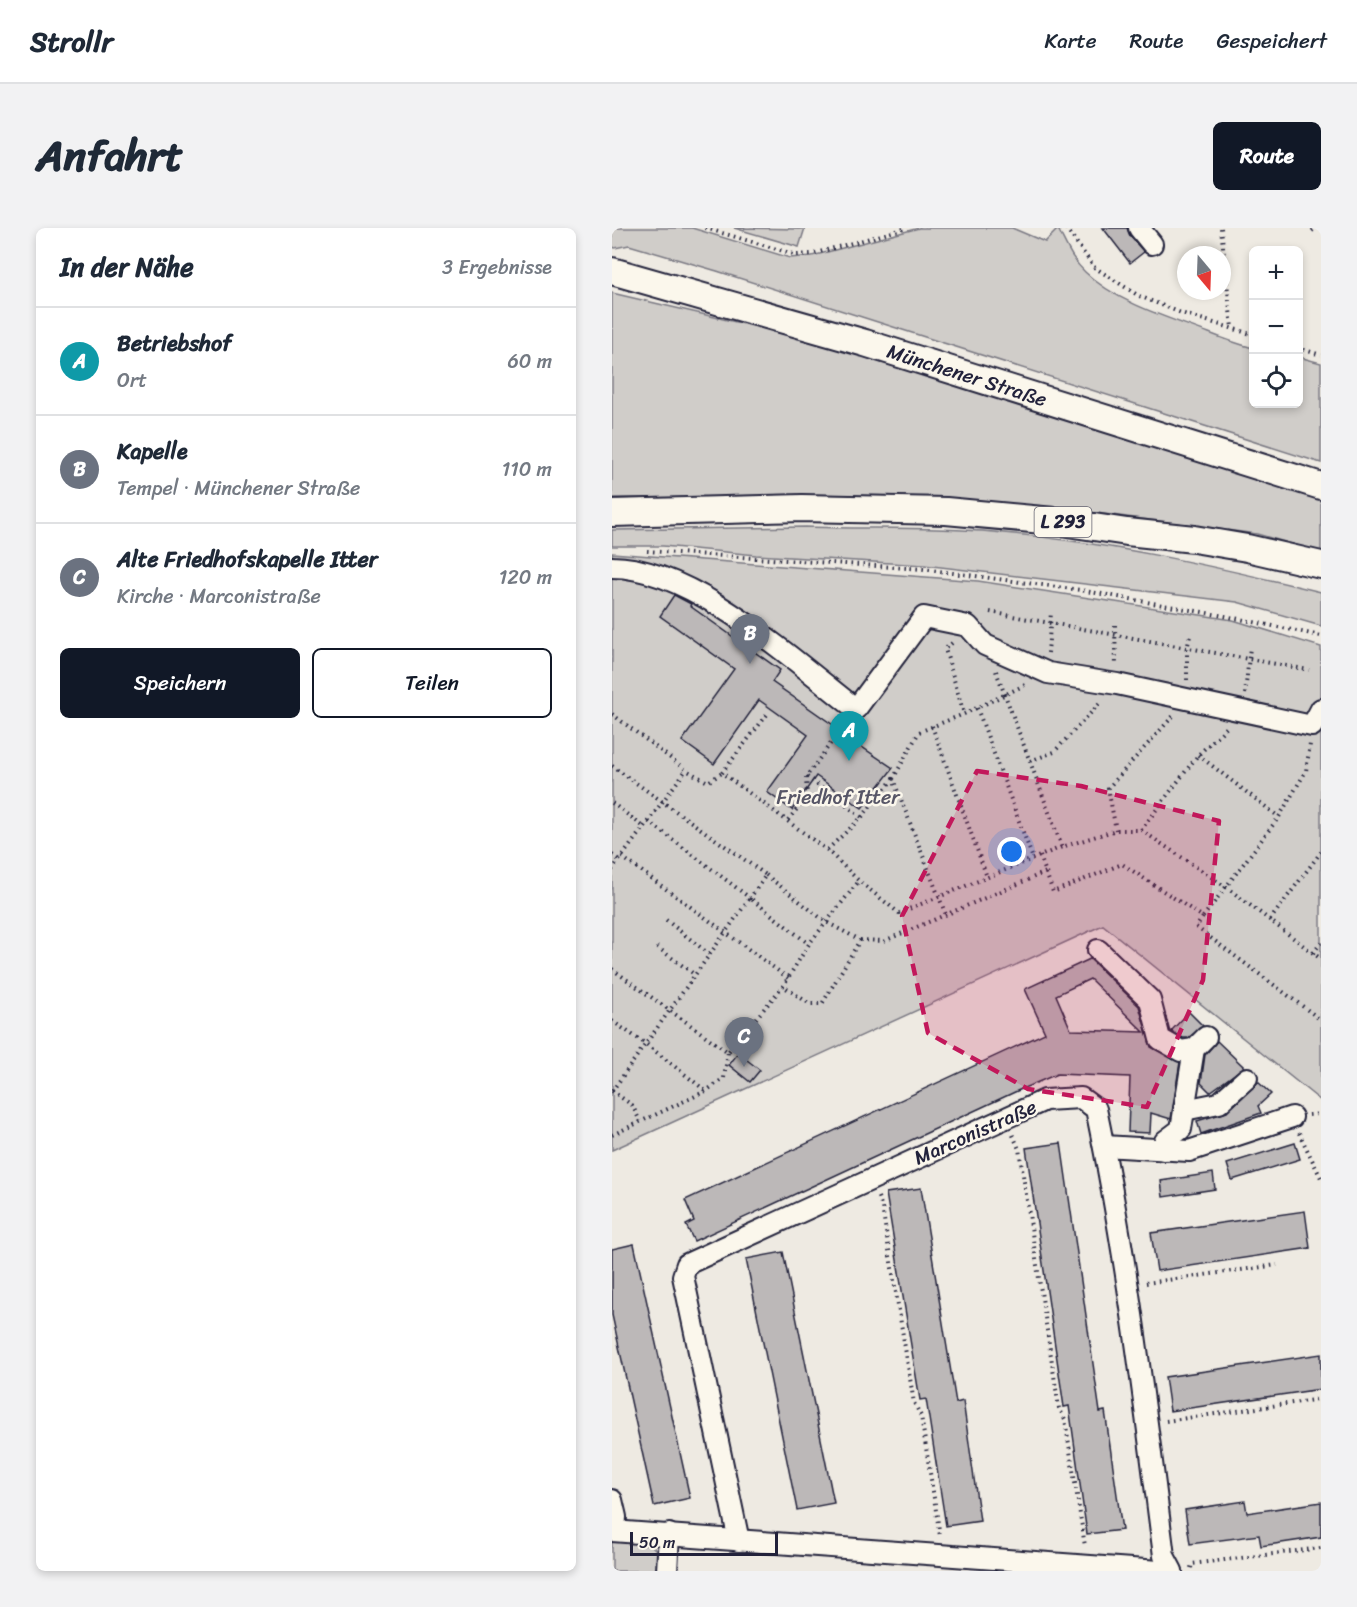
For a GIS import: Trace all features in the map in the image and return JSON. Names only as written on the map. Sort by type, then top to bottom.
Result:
[{"type":"main road","name":"Münchener Straße","points":[[612,271],[865,343],[1321,486]]},
{"type":"main road","name":"L 293","points":[[612,513],[813,508],[946,511],[1054,520],[1127,532],[1194,538],[1321,565]]},
{"type":"street","points":[[1139,228],[1152,244]]},
{"type":"street","points":[[612,567],[626,567],[658,575],[705,597],[752,628],[856,709],[924,617],[968,626],[985,645],[1048,673],[1118,684],[1244,711],[1317,717]]},
{"type":"street","points":[[1098,950],[1150,1000],[1160,1039],[1181,1051],[1200,1043],[1181,1130],[1165,1141],[1164,1150]]},
{"type":"street","points":[[1184,1110],[1219,1103],[1247,1078]]},
{"type":"street","name":"Marconistraße","points":[[739,1541],[683,1276],[687,1264],[1045,1100],[1082,1098],[1096,1108],[1104,1146],[1127,1286],[1164,1556],[1172,1571]]},
{"type":"street","points":[[1104,1146],[1189,1151],[1292,1118]]},
{"type":"street","points":[[612,1500],[616,1517],[613,1531],[1159,1571]]},
{"type":"street","points":[[667,1571],[669,1534]]},
{"type":"path","points":[[705,228],[797,255],[812,254],[907,228]]},
{"type":"path","points":[[1066,228],[1094,267],[1139,296],[1181,313],[1249,333]]},
{"type":"path","points":[[1221,228],[1232,328]]},
{"type":"path","points":[[1303,349],[1321,355]]},
{"type":"path","points":[[644,551],[923,569],[1080,590],[1321,636]]},
{"type":"path","points":[[990,612],[1309,670]]},
{"type":"path","points":[[827,850],[862,817],[893,779],[919,732],[964,714],[1048,673],[1051,612]]},
{"type":"path","points":[[1030,761],[1054,752],[1118,684],[1115,625]]},
{"type":"path","points":[[1116,830],[1108,788],[1188,700],[1187,649],[1190,636]]},
{"type":"path","points":[[952,643],[945,649],[964,714]]},
{"type":"path","points":[[985,645],[1062,847]]},
{"type":"path","points":[[1141,830],[1198,755],[1244,711],[1250,647]]},
{"type":"path","points":[[977,708],[1033,859]]},
{"type":"path","points":[[788,820],[807,797],[806,777],[856,709]]},
{"type":"path","points":[[612,714],[686,770],[708,782],[722,774],[769,712]]},
{"type":"path","points":[[1317,717],[1306,771],[1279,817],[1196,927],[1321,1020]]},
{"type":"path","points":[[932,726],[987,877]]},
{"type":"path","points":[[1198,755],[1279,817]]},
{"type":"path","points":[[612,766],[765,875],[826,922],[860,940],[884,941],[1046,872]]},
{"type":"path","points":[[612,870],[686,770]]},
{"type":"path","points":[[722,774],[827,850],[859,881],[899,913],[1062,847],[1116,830],[1141,830],[1226,887],[1321,959]]},
{"type":"path","points":[[806,777],[862,817]]},
{"type":"path","points":[[893,779],[946,915]]},
{"type":"path","points":[[612,803],[644,827]]},
{"type":"path","points":[[648,821],[809,944]]},
{"type":"path","points":[[1270,920],[1321,852]]},
{"type":"path","points":[[612,855],[788,978]]},
{"type":"path","points":[[1040,856],[1053,892],[1122,864],[1203,917]]},
{"type":"path","points":[[640,1121],[632,1105],[612,1091],[765,875]]},
{"type":"path","points":[[612,1135],[706,1091],[724,1078],[728,1052],[783,986],[809,944],[859,881]]},
{"type":"path","points":[[666,920],[709,954]]},
{"type":"path","points":[[783,986],[810,1004],[822,1004],[860,940]]},
{"type":"path","points":[[1313,953],[1321,943]]},
{"type":"path","points":[[657,947],[694,974]]},
{"type":"path","points":[[612,969],[728,1052]]},
{"type":"path","points":[[612,1021],[646,1044],[706,1091]]},
{"type":"path","points":[[1006,1118],[1019,1149],[1059,1408],[1065,1419],[1086,1552],[1085,1565]]},
{"type":"path","points":[[1292,1118],[1321,1178]]},
{"type":"path","points":[[870,1180],[882,1207],[914,1403],[921,1416],[940,1532],[938,1555]]},
{"type":"path","points":[[1127,1286],[1277,1265]]},
{"type":"path","points":[[1147,1424],[1321,1399]]},
{"type":"path","points":[[1190,1571],[1192,1564],[1321,1548]]},
{"type":"highlighted area","points":[[977,771],[1081,786],[1219,821],[1203,980],[1147,1107],[1028,1089],[928,1033],[902,916]]},
{"type":"green space","points":[[612,228],[692,228],[790,258],[812,256],[919,228],[1012,228],[1045,242],[1058,229],[1080,267],[1112,292],[1161,315],[1249,347],[1249,408],[1303,408],[1303,358],[1321,363],[1321,463],[717,271],[629,245],[615,248],[612,246]]},
{"type":"green space","points":[[734,228],[799,229],[805,228],[799,247]]},
{"type":"green space","points":[[612,293],[800,337],[1068,418],[1321,500],[1321,552],[1257,534],[1058,508],[945,499],[612,498]]},
{"type":"green space","points":[[806,527],[970,530],[1035,536],[1117,548],[1321,592],[1321,626],[1237,602],[924,565],[756,555],[663,546],[612,546],[612,530]]},
{"type":"green space","name":"Friedhof Itter","points":[[612,553],[978,581],[1233,620],[1321,647],[1321,1101],[1103,925],[612,1150]]},
{"type":"green space","points":[[612,1541],[650,1544],[659,1553],[661,1571],[612,1571]]},
{"type":"building","points":[[1103,228],[1127,228],[1130,236],[1144,252],[1130,263]]},
{"type":"building","points":[[674,595],[691,604],[690,606],[780,670],[772,682],[836,727],[835,729],[893,768],[862,808],[816,776],[792,810],[767,792],[808,735],[759,700],[714,764],[682,741],[734,669],[660,616]]},
{"type":"building","points":[[1090,959],[1139,1006],[1151,1047],[1180,1062],[1171,1119],[1151,1113],[1150,1133],[1128,1132],[1130,1077],[1057,1074],[694,1241],[686,1225],[694,1221],[685,1200],[1045,1033],[1025,989]],"holes":[[[1090,979],[1144,1032],[1071,1030],[1056,995]]]},
{"type":"building","points":[[1189,1012],[1203,1026],[1188,1038],[1183,1038],[1171,1031]]},
{"type":"building","points":[[1217,1041],[1244,1067],[1210,1092],[1201,1083],[1205,1055]]},
{"type":"building","points":[[738,1053],[760,1070],[750,1082],[729,1065]]},
{"type":"building","points":[[1258,1082],[1271,1094],[1258,1106],[1261,1113],[1201,1134],[1197,1121],[1227,1112]]},
{"type":"building","points":[[1061,1143],[1100,1412],[1105,1411],[1122,1530],[1087,1534],[1069,1406],[1064,1407],[1026,1148]]},
{"type":"building","points":[[1295,1143],[1300,1159],[1232,1180],[1227,1164]]},
{"type":"building","points":[[1213,1173],[1215,1189],[1163,1197],[1161,1181]]},
{"type":"building","points":[[921,1188],[956,1403],[963,1401],[980,1521],[946,1526],[926,1399],[920,1400],[886,1193]]},
{"type":"building","points":[[1305,1211],[1310,1248],[1157,1271],[1151,1233]]},
{"type":"building","points":[[634,1244],[690,1498],[654,1506],[612,1315],[612,1249]]},
{"type":"building","points":[[783,1252],[834,1503],[797,1510],[746,1259]]},
{"type":"building","points":[[1321,1354],[1321,1389],[1170,1411],[1165,1377]]},
{"type":"building","points":[[1245,1501],[1247,1513],[1321,1502],[1321,1537],[1261,1546],[1259,1535],[1190,1544],[1185,1510]]},
{"type":"place","name":"Kapelle","points":[[750,664]]},
{"type":"place","name":"Betriebshof","points":[[849,761]]},
{"type":"place","name":"Alte Friedhofskapelle Itter","points":[[744,1067]]}]
